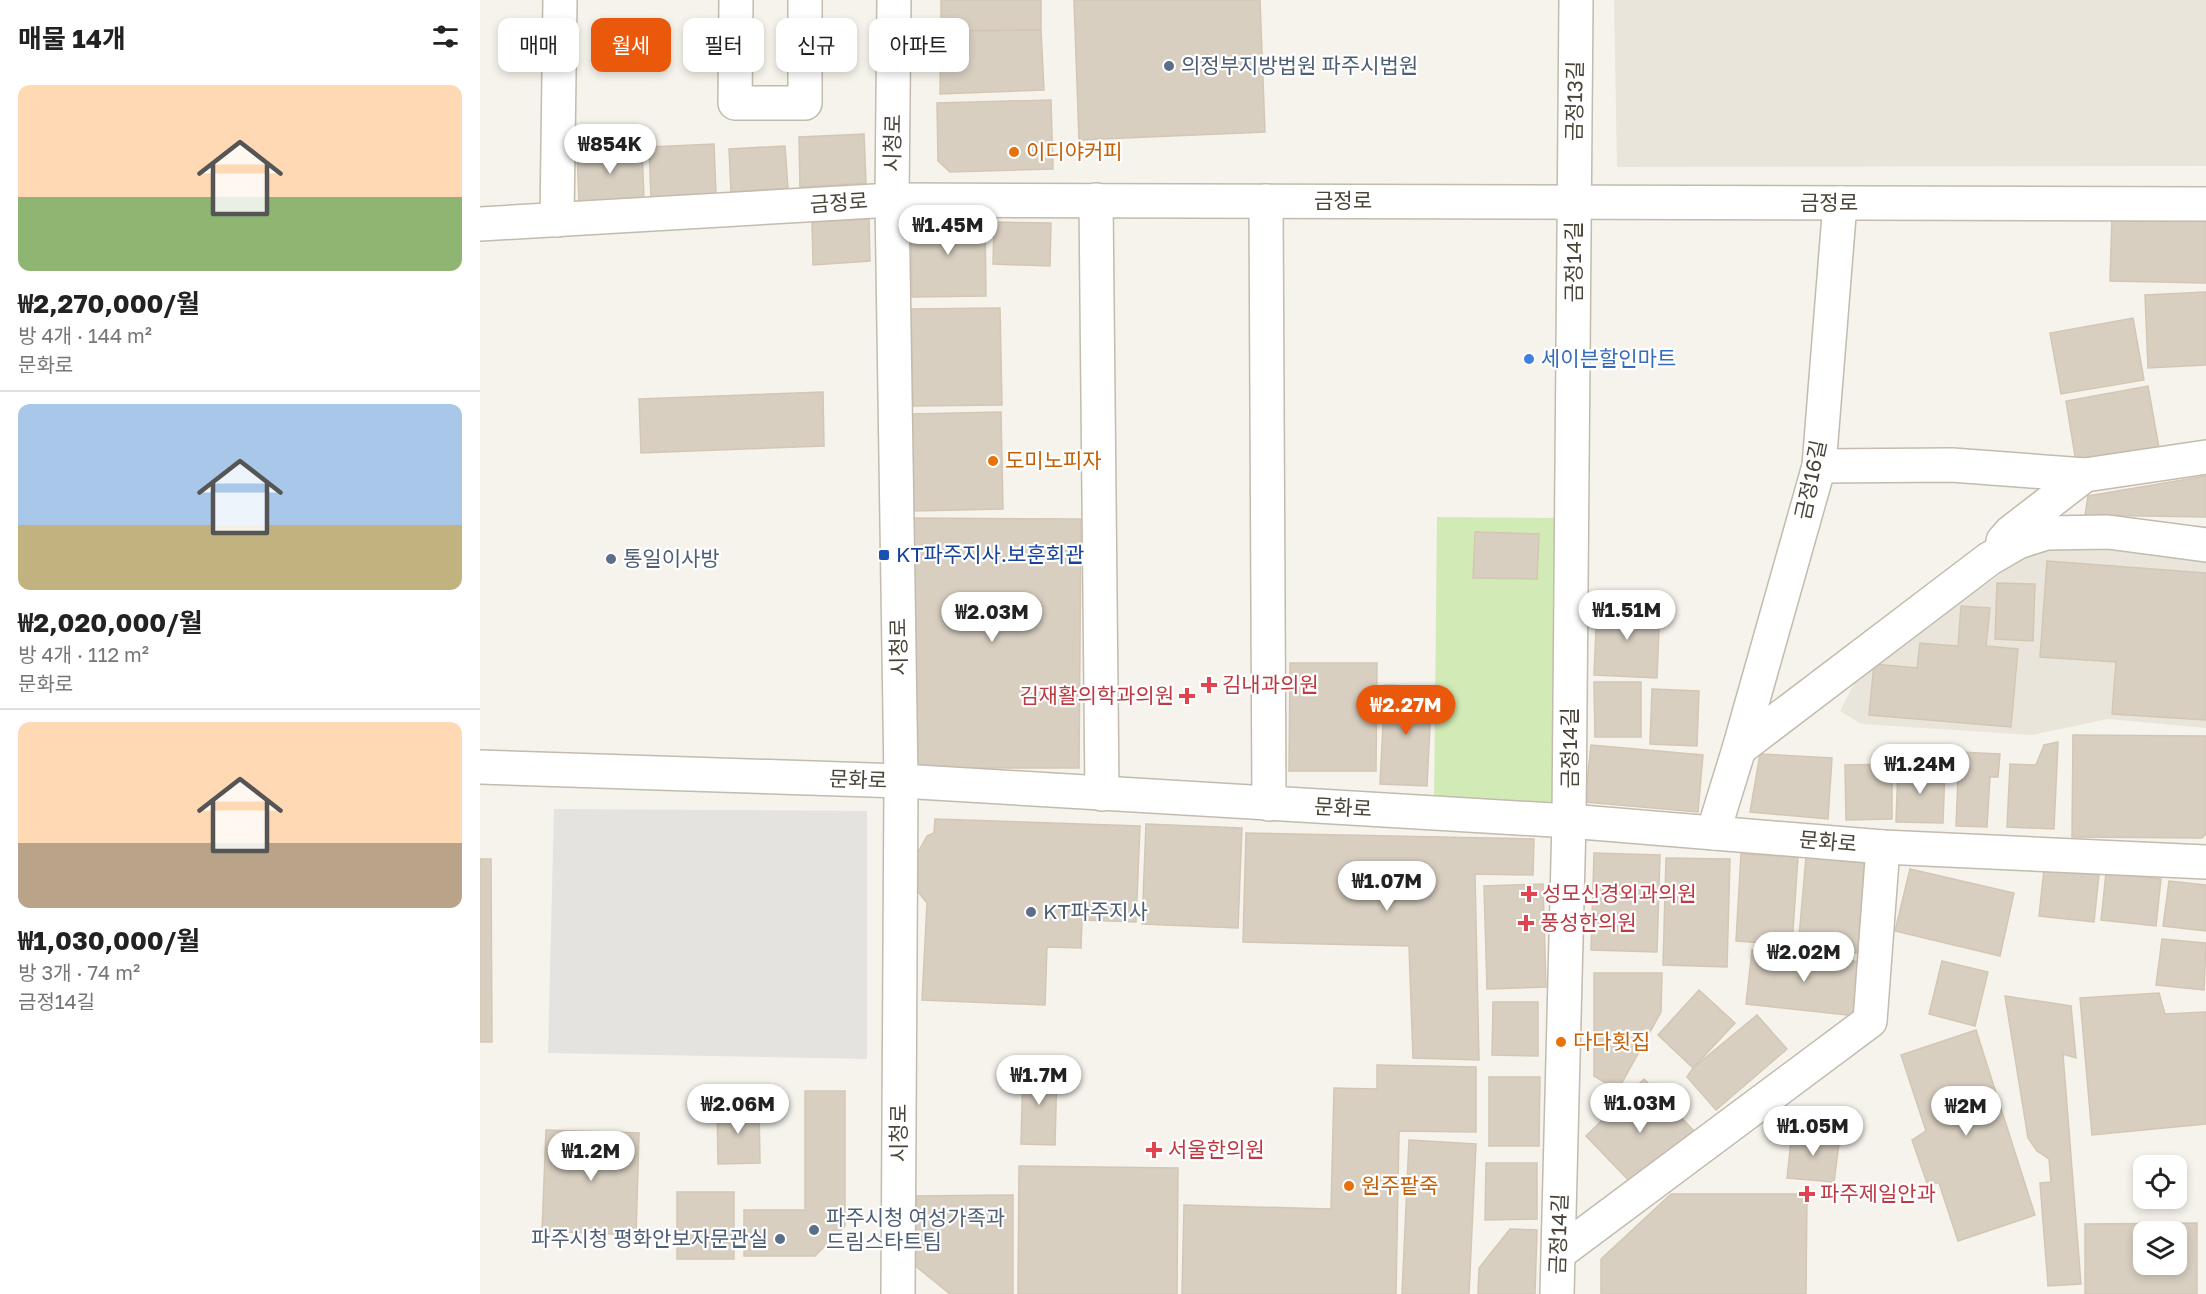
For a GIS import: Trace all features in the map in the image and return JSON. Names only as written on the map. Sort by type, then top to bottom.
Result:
[{"type":"street","points":[[557,220],[560,0]]},
{"type":"street","points":[[736,0],[735,103],[805,103],[805,0]]},
{"type":"street","name":"시청로","points":[[894,0],[892,200],[901,781],[898,1294]]},
{"type":"street","name":"금정13길","points":[[1574,202],[1576,0]]},
{"type":"street","name":"금정로","points":[[480,224],[892,200],[2206,204]]},
{"type":"street","points":[[1096,201],[1102,794]]},
{"type":"street","points":[[1266,201],[1269,804]]},
{"type":"street","name":"금정14길","points":[[1557,1294],[1569,821],[1574,202]]},
{"type":"street","name":"금정16길","points":[[1713,833],[1819,466],[1840,203]]},
{"type":"street","points":[[1819,466],[1952,465],[2085,475],[2206,457]]},
{"type":"street","points":[[1989,559],[2011,532],[2085,475]]},
{"type":"street","points":[[1739,749],[1989,559],[2018,542],[2046,533],[2108,532],[2206,545]]},
{"type":"street","name":"문화로","points":[[480,767],[901,781],[1569,821],[1883,847],[2206,862]]},
{"type":"street","points":[[1559,1253],[1869,1021],[1883,847]]},
{"type":"shaded area","points":[[1614,0],[2206,0],[2206,166],[1617,167]]},
{"type":"shaded area","points":[[2100,545],[2206,563],[2206,728],[2108,719],[2032,735],[1861,724],[1840,711],[1861,670],[1945,608],[1981,588],[2034,549]]},
{"type":"shaded area","points":[[554,809],[867,811],[867,1059],[548,1053]]},
{"type":"green space","points":[[1437,517],[1563,518],[1560,806],[1434,806]]},
{"type":"building","points":[[941,0],[1041,0],[1041,30],[969,31],[969,18],[941,18]]},
{"type":"building","name":"의정부지방법원 파주시법원","points":[[1074,0],[1260,0],[1265,132],[1079,140]]},
{"type":"building","points":[[1041,30],[1044,90],[940,94],[940,72],[969,72],[969,31]]},
{"type":"building","points":[[1051,100],[1053,169],[950,172],[938,161],[937,103]]},
{"type":"building","points":[[864,134],[866,183],[800,187],[799,137]]},
{"type":"building","points":[[714,144],[716,194],[651,197],[649,147]]},
{"type":"building","points":[[785,146],[788,188],[731,192],[729,149]]},
{"type":"building","points":[[642,149],[644,199],[579,202],[577,152]]},
{"type":"building","points":[[985,215],[986,296],[912,297],[911,216]]},
{"type":"building","points":[[2112,217],[2206,219],[2206,283],[2110,281]]},
{"type":"building","points":[[869,219],[870,261],[813,265],[812,222]]},
{"type":"building","points":[[994,222],[1051,223],[1050,266],[993,264]]},
{"type":"building","points":[[2206,292],[2206,365],[2148,368],[2145,295]]},
{"type":"building","points":[[1000,308],[1002,405],[913,406],[911,309]]},
{"type":"building","points":[[2133,318],[2144,380],[2061,394],[2050,333]]},
{"type":"building","points":[[2148,386],[2159,448],[2076,462],[2066,401]]},
{"type":"building","points":[[823,392],[824,446],[641,453],[639,399]]},
{"type":"building","points":[[1001,412],[1003,509],[913,511],[912,414]]},
{"type":"building","points":[[2206,476],[2206,517],[2085,515],[2088,496]]},
{"type":"building","points":[[905,518],[1081,519],[1079,768],[903,768]]},
{"type":"building","points":[[1475,532],[1539,534],[1537,579],[1473,578]]},
{"type":"building","points":[[2047,561],[2206,573],[2206,720],[2112,714],[2116,662],[2040,657]]},
{"type":"building","points":[[1997,583],[2035,584],[2033,641],[1995,639]]},
{"type":"building","points":[[1597,604],[1660,606],[1657,678],[1594,675]]},
{"type":"building","points":[[1961,606],[1990,608],[1986,646],[2018,649],[2011,727],[1869,715],[1874,664],[1917,668],[1920,643],[1958,646]]},
{"type":"building","points":[[1290,663],[1377,663],[1376,771],[1289,771]]},
{"type":"building","points":[[1594,682],[1641,682],[1641,737],[1595,737]]},
{"type":"building","points":[[1385,685],[1432,687],[1427,786],[1380,784]]},
{"type":"building","points":[[1652,689],[1699,691],[1697,746],[1650,744]]},
{"type":"building","points":[[2073,735],[2206,736],[2206,834],[2202,838],[2072,837]]},
{"type":"building","points":[[2058,742],[2054,829],[2007,827],[2010,764],[2036,765],[2044,745]]},
{"type":"building","points":[[1591,745],[1703,755],[1698,812],[1585,802]]},
{"type":"building","points":[[1959,752],[2000,754],[1998,777],[1990,777],[1987,827],[1956,826]]},
{"type":"building","points":[[1760,754],[1832,758],[1828,819],[1750,812]]},
{"type":"building","points":[[1892,764],[1892,819],[1846,820],[1845,765]]},
{"type":"building","points":[[1898,766],[1945,768],[1943,823],[1896,822]]},
{"type":"building","name":"KT파주지사","points":[[935,819],[1140,826],[1136,922],[1082,920],[1081,948],[1047,947],[1045,1005],[922,1000],[927,903],[918,892],[915,882],[916,856],[927,836],[934,833]]},
{"type":"building","points":[[1146,824],[1242,828],[1238,928],[1142,924]]},
{"type":"building","points":[[1246,833],[1534,839],[1533,875],[1475,874],[1479,1060],[1413,1058],[1409,946],[1243,942]]},
{"type":"building","points":[[1594,853],[1660,855],[1657,952],[1591,950]]},
{"type":"building","points":[[1741,854],[1798,857],[1792,945],[1736,941]]},
{"type":"building","points":[[1806,857],[1865,863],[1858,953],[1798,948]]},
{"type":"building","points":[[1666,858],[1730,859],[1727,967],[1663,965]]},
{"type":"building","points":[[480,859],[491,859],[492,1042],[480,1042]]},
{"type":"building","points":[[1910,869],[2014,893],[2000,956],[1895,931]]},
{"type":"building","points":[[2044,869],[2099,875],[2094,922],[2039,916]]},
{"type":"building","points":[[2106,873],[2161,879],[2156,926],[2101,920]]},
{"type":"building","points":[[2169,881],[2206,885],[2206,931],[2163,926]]},
{"type":"building","points":[[1543,884],[1546,987],[1487,989],[1484,886]]},
{"type":"building","points":[[2162,939],[2206,943],[2204,990],[2156,985]]},
{"type":"building","points":[[1752,950],[1862,962],[1856,1016],[1746,1004]]},
{"type":"building","points":[[1942,961],[1988,972],[1975,1026],[1929,1014]]},
{"type":"building","points":[[1594,973],[1662,973],[1661,1012],[1618,1090],[1594,1076]]},
{"type":"building","points":[[1699,990],[1735,1023],[1693,1068],[1658,1035]]},
{"type":"building","points":[[2159,993],[2165,1014],[2206,1012],[2206,1124],[2092,1135],[2080,998]]},
{"type":"building","points":[[2005,996],[2071,1006],[2076,1058],[2063,1054],[2081,1284],[2048,1286],[2040,1183],[2051,1182],[2049,1159],[2037,1151],[2028,1138]]},
{"type":"building","points":[[1493,1002],[1538,1002],[1538,1056],[1492,1055]]},
{"type":"building","points":[[1757,1015],[1787,1049],[1716,1110],[1687,1077],[1693,1068]]},
{"type":"building","points":[[1976,1030],[2035,1215],[1958,1241],[1939,1183],[1927,1183],[1912,1140],[1926,1131],[1901,1055]]},
{"type":"building","points":[[1377,1065],[1476,1067],[1476,1132],[1399,1131],[1396,1294],[1182,1294],[1184,1205],[1331,1209],[1334,1088],[1377,1089]]},
{"type":"building","points":[[1023,1068],[1057,1069],[1055,1145],[1021,1144]]},
{"type":"building","points":[[1489,1077],[1540,1077],[1539,1146],[1489,1146]]},
{"type":"building","points":[[1644,1079],[1694,1131],[1636,1188],[1586,1136]]},
{"type":"building","points":[[805,1091],[845,1091],[845,1226],[815,1256],[744,1256],[744,1210],[805,1210]]},
{"type":"building","points":[[759,1106],[760,1163],[718,1164],[717,1107]]},
{"type":"building","points":[[546,1130],[639,1133],[636,1235],[542,1231]]},
{"type":"building","points":[[1792,1131],[1840,1136],[1834,1182],[1787,1178]]},
{"type":"building","points":[[1409,1140],[1476,1144],[1469,1294],[1402,1294]]},
{"type":"building","points":[[1486,1163],[1537,1163],[1537,1219],[1485,1220]]},
{"type":"building","points":[[1019,1166],[1178,1168],[1177,1294],[1018,1294]]},
{"type":"building","points":[[677,1192],[734,1192],[734,1259],[677,1259]]},
{"type":"building","points":[[1671,1194],[1807,1194],[1806,1294],[1601,1294],[1601,1259]]},
{"type":"building","points":[[1013,1195],[1013,1294],[950,1294],[913,1264],[913,1196]]},
{"type":"building","points":[[2187,1223],[2197,1223],[2197,1294],[2085,1294],[2085,1224],[2133,1224],[2133,1275],[2187,1275]]},
{"type":"building","points":[[1510,1229],[1537,1230],[1535,1294],[1478,1294],[1479,1268]]},
{"type":"place","name":"의정부지방법원 파주시법원","points":[[1169,66]]},
{"type":"place","name":"이디야커피","points":[[1014,152]]},
{"type":"place","name":"세이븐할인마트","points":[[1529,359]]},
{"type":"place","name":"도미노피자","points":[[993,461]]},
{"type":"place","name":"KT파주지사.보훈회관","points":[[884,555]]},
{"type":"place","name":"통일이사방","points":[[611,559]]},
{"type":"place","name":"김내과의원","points":[[1209,685]]},
{"type":"place","name":"김재활의학과의원","points":[[1187,696]]},
{"type":"place","name":"성모신경외과의원","points":[[1529,894]]},
{"type":"place","name":"KT파주지사","points":[[1031,912]]},
{"type":"place","name":"풍성한의원","points":[[1526,923]]},
{"type":"place","name":"다다횟집","points":[[1561,1042]]},
{"type":"place","name":"서울한의원","points":[[1154,1150]]},
{"type":"place","name":"원주팥죽","points":[[1349,1186]]},
{"type":"place","name":"파주제일안과","points":[[1807,1194]]},
{"type":"place","name":"파주시청 여성가족과 드림스타트팀","points":[[814,1230]]},
{"type":"place","name":"파주시청 평화안보자문관실","points":[[780,1239]]}]
